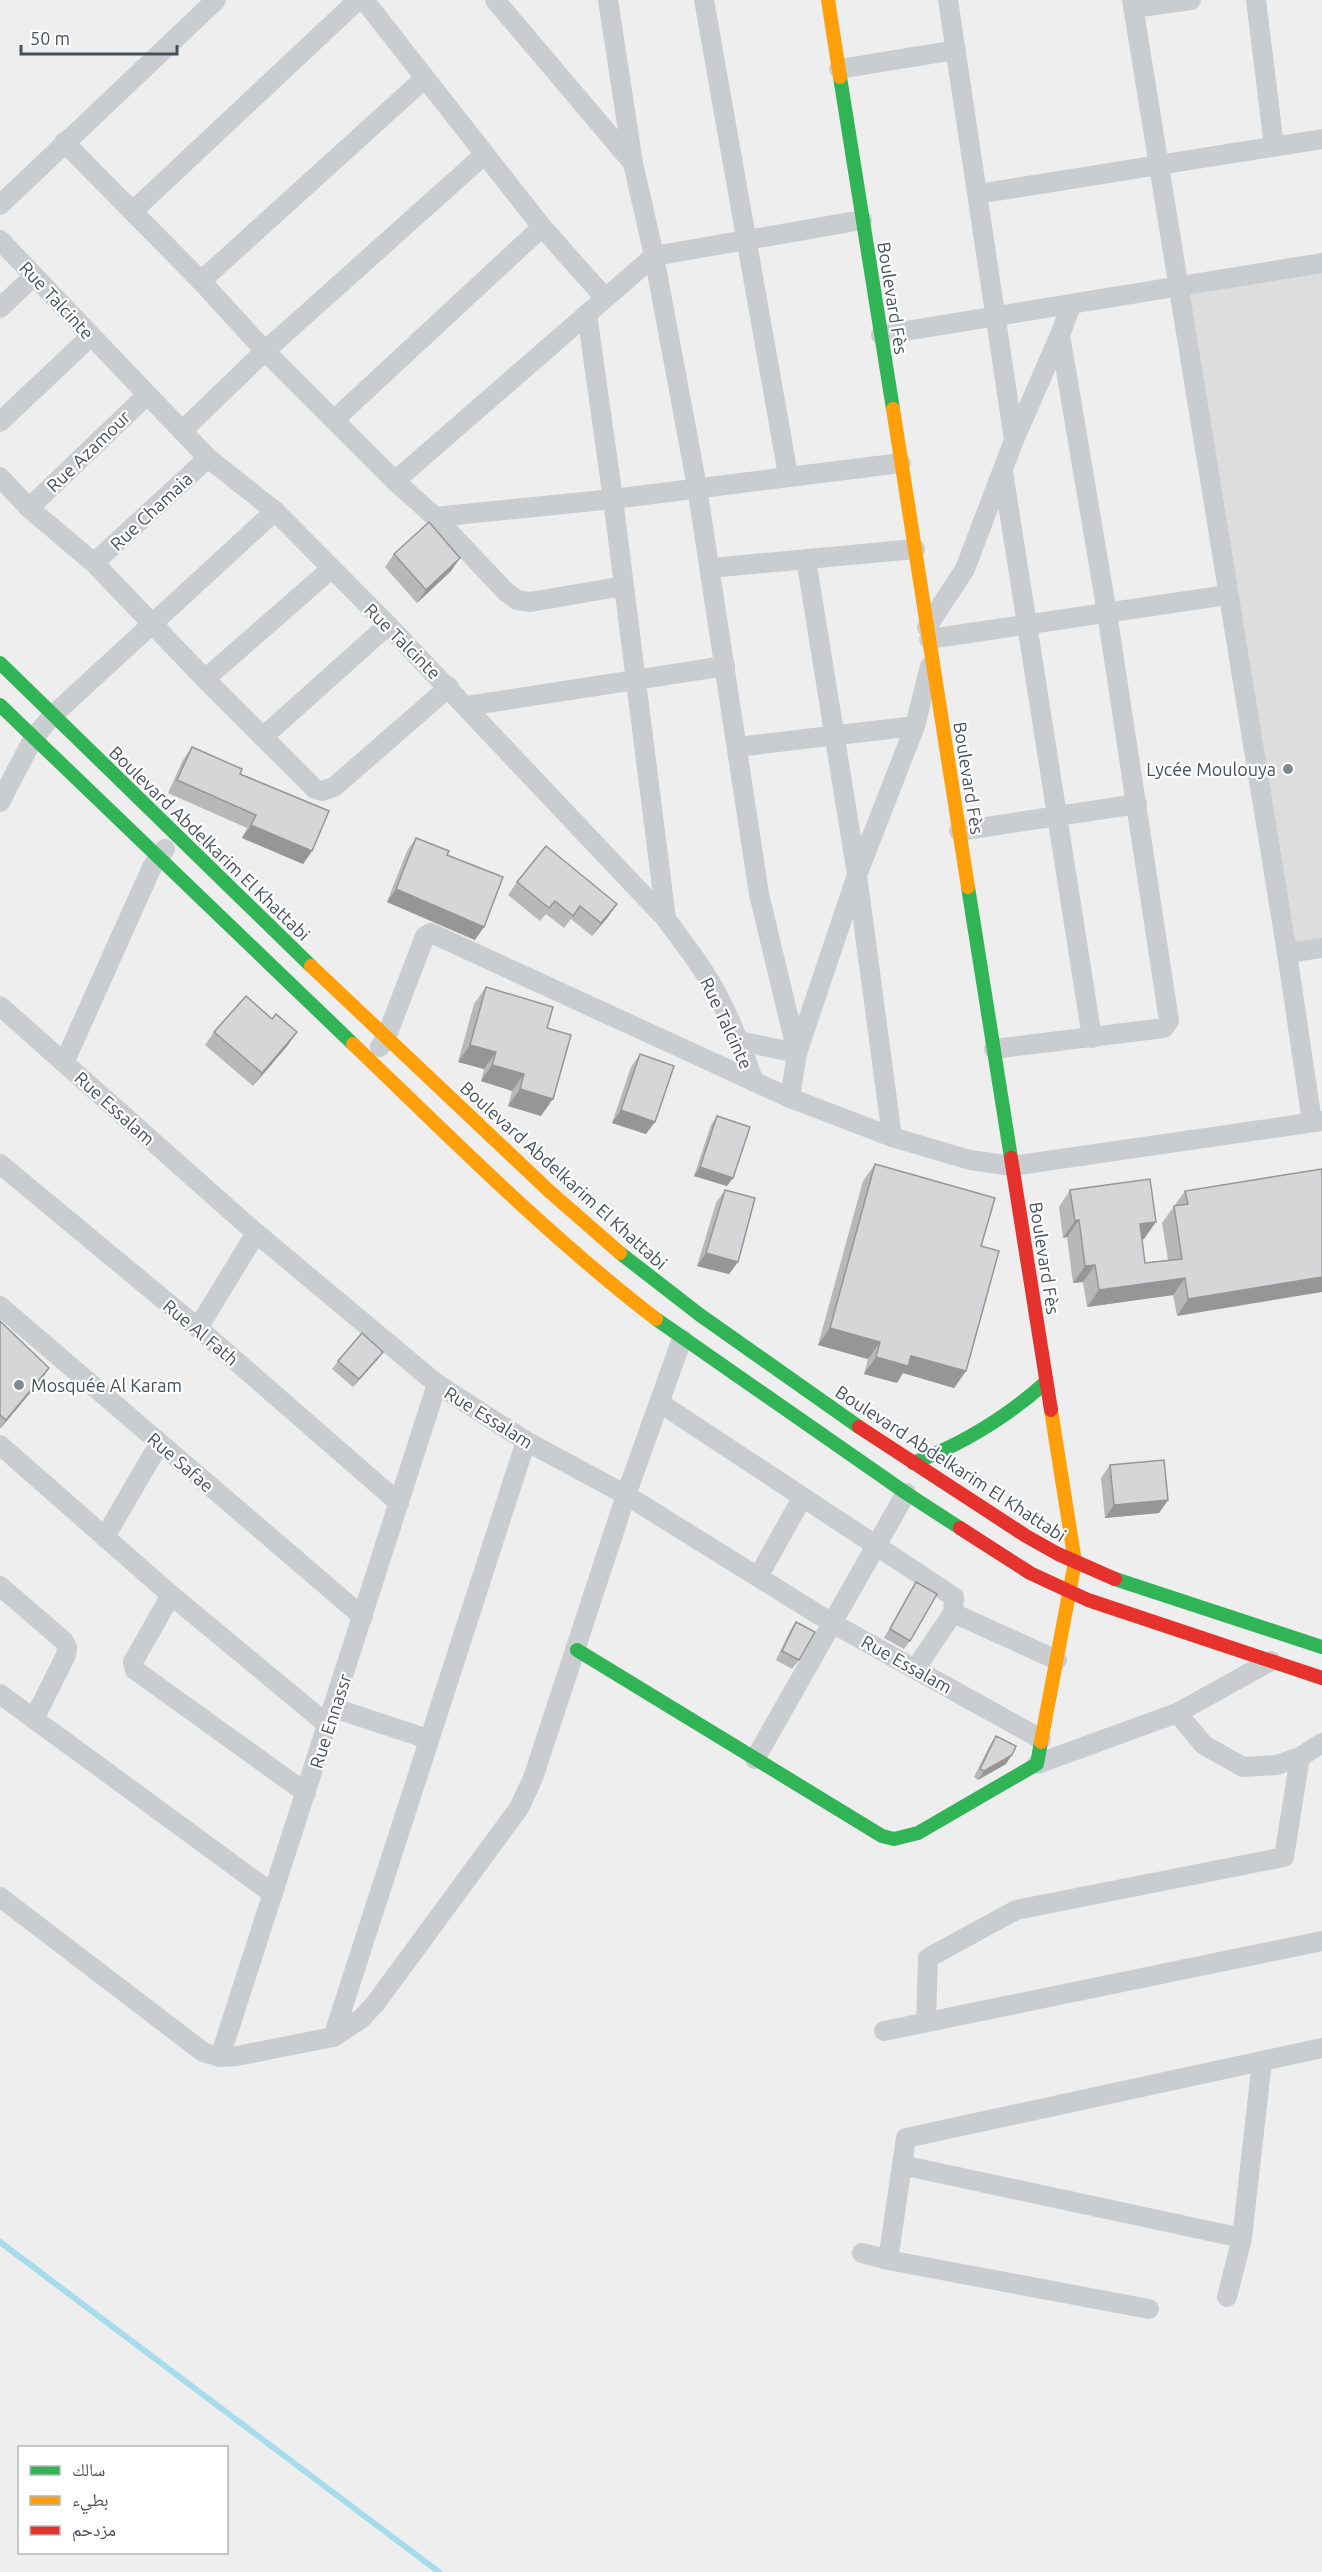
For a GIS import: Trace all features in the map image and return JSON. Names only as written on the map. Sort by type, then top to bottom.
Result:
[{"type":"street","points":[[0,205],[216,0]]},
{"type":"street","points":[[133,211],[358,0]]},
{"type":"street","points":[[364,0],[542,227],[605,298]]},
{"type":"street","points":[[495,0],[633,163]]},
{"type":"street","points":[[608,0],[633,163],[654,256],[697,487],[759,894],[797,1053]]},
{"type":"street","points":[[704,0],[788,475]]},
{"type":"street","name":"Boulevard Fès","points":[[828,0],[1075,1562],[1037,1764]]},
{"type":"street","points":[[948,0],[997,314],[1014,440]]},
{"type":"street","points":[[371,1061],[386,1038],[425,936],[431,933],[790,1098],[891,1137],[970,1160],[1012,1166],[1317,1121],[1227,595],[1132,4],[1191,0]]},
{"type":"street","points":[[1256,0],[1274,146]]},
{"type":"street","points":[[838,69],[956,50]]},
{"type":"street","points":[[201,281],[425,78]]},
{"type":"street","points":[[978,194],[1322,139]]},
{"type":"street","points":[[64,142],[201,281],[265,351],[395,481],[435,517],[506,592],[517,600],[530,602],[624,586]]},
{"type":"street","points":[[182,431],[265,351],[484,155]]},
{"type":"street","points":[[395,481],[654,256],[862,220]]},
{"type":"street","points":[[334,420],[542,227]]},
{"type":"street","name":"Rue Talcinte","points":[[0,240],[208,458],[275,511],[449,687],[666,919],[714,990],[739,1041],[754,1082]]},
{"type":"street","points":[[881,335],[997,314],[1177,288],[1322,263]]},
{"type":"street","points":[[0,308],[34,276]]},
{"type":"street","points":[[790,1098],[797,1053],[857,875],[915,726],[929,641],[965,569],[1014,440],[1060,335],[1071,304]]},
{"type":"street","points":[[587,314],[613,499],[666,919]]},
{"type":"street","points":[[994,1049],[1164,1028],[1169,1021],[1107,613],[1060,335]]},
{"type":"street","points":[[0,422],[91,336]]},
{"type":"street","name":"Rue Azamour","points":[[29,508],[147,395]]},
{"type":"street","name":"Rue Chamaia","points":[[94,563],[208,458]]},
{"type":"street","points":[[435,517],[613,499],[788,475],[901,463]]},
{"type":"street","points":[[1003,472],[1092,1038]]},
{"type":"street","points":[[0,477],[29,508],[94,563],[310,785],[322,791],[329,790],[449,687]]},
{"type":"street","points":[[0,802],[33,739],[52,716],[275,511]]},
{"type":"street","points":[[710,568],[915,549]]},
{"type":"street","points":[[806,559],[857,875],[891,1137]]},
{"type":"street","points":[[205,679],[331,568]]},
{"type":"street","points":[[929,641],[1227,595]]},
{"type":"street","points":[[263,737],[388,625]]},
{"type":"street","name":"Boulevard Abdelkarim El Khattabi","points":[[0,663],[386,1038],[549,1191],[623,1255],[700,1315],[913,1463],[1026,1536],[1075,1562],[1117,1580],[1322,1647]]},
{"type":"street","points":[[467,706],[725,666]]},
{"type":"street","points":[[0,705],[546,1229],[605,1280],[682,1339],[906,1493],[1030,1574],[1070,1593],[1322,1677]]},
{"type":"street","points":[[736,747],[915,726]]},
{"type":"street","points":[[959,831],[1137,804]]},
{"type":"street","points":[[64,1063],[159,856],[176,836]]},
{"type":"street","points":[[1287,953],[1322,948]]},
{"type":"street","name":"Rue Essalam","points":[[0,1006],[256,1233],[437,1384],[526,1440],[626,1496],[832,1623],[1041,1739]]},
{"type":"street","points":[[739,1041],[797,1053]]},
{"type":"street","name":"Rue Al Fath","points":[[0,1164],[198,1328],[399,1503]]},
{"type":"street","points":[[198,1328],[256,1233]]},
{"type":"street","name":"Rue Safae","points":[[0,1306],[363,1617]]},
{"type":"street","points":[[0,1898],[203,2052],[220,2057],[237,2056],[333,2037],[361,2019],[375,2004],[519,1808],[544,1750],[626,1496],[682,1339]]},
{"type":"street","points":[[913,1463],[938,1454],[985,1431],[1027,1400],[1046,1382]]},
{"type":"street","name":"Rue Ennassr","points":[[220,2057],[437,1384]]},
{"type":"street","points":[[660,1403],[954,1597],[953,1612],[916,1668]]},
{"type":"street","points":[[333,2037],[526,1440]]},
{"type":"street","points":[[0,1444],[171,1595],[331,1717],[428,1739]]},
{"type":"street","points":[[105,1537],[159,1444]]},
{"type":"street","points":[[755,1759],[906,1493]]},
{"type":"street","points":[[758,1577],[802,1498]]},
{"type":"street","points":[[0,1586],[64,1641],[67,1647],[66,1655],[34,1719]]},
{"type":"street","points":[[171,1595],[133,1662],[133,1667],[306,1793]]},
{"type":"street","points":[[953,1612],[1057,1660]]},
{"type":"street","points":[[577,1650],[882,1836],[894,1839],[918,1833],[1037,1764],[1177,1713],[1270,1660]]},
{"type":"street","points":[[0,1694],[273,1894]]},
{"type":"street","points":[[1177,1713],[1204,1745],[1243,1767],[1277,1766],[1300,1757],[1322,1743]]},
{"type":"street","points":[[926,2022],[928,1958],[1016,1910],[1284,1857],[1300,1757]]},
{"type":"street","points":[[884,2031],[1322,1941]]},
{"type":"street","points":[[888,2260],[906,2138],[1322,2048]]},
{"type":"street","points":[[1227,2297],[1242,2238],[1262,2061]]},
{"type":"street","points":[[902,2165],[1242,2238]]},
{"type":"street","points":[[862,2253],[888,2260],[1149,2309]]},
{"type":"shaded area","name":"Lycée Moulouya","points":[[1322,263],[1322,943],[1283,949],[1178,286]]},
{"type":"building","points":[[429,522],[460,558],[426,590],[394,554]]},
{"type":"building","points":[[192,747],[242,769],[240,774],[329,811],[312,851],[251,825],[256,815],[177,780]]},
{"type":"building","points":[[416,838],[449,851],[447,855],[503,877],[484,927],[396,889]]},
{"type":"building","points":[[546,846],[617,904],[601,923],[580,906],[573,916],[555,901],[549,908],[517,882]]},
{"type":"building","points":[[486,987],[553,1007],[547,1028],[571,1035],[553,1099],[520,1089],[524,1074],[492,1065],[496,1052],[470,1045]]},
{"type":"building","points":[[246,996],[272,1019],[276,1014],[297,1032],[262,1073],[214,1032]]},
{"type":"building","points":[[640,1054],[674,1066],[655,1122],[621,1110]]},
{"type":"building","points":[[717,1116],[750,1127],[733,1178],[700,1167]]},
{"type":"building","points":[[875,1164],[995,1198],[981,1246],[999,1251],[966,1371],[911,1356],[908,1366],[876,1357],[880,1342],[830,1328]]},
{"type":"building","points":[[1322,1169],[1322,1277],[1188,1299],[1185,1278],[1099,1290],[1095,1265],[1085,1266],[1079,1220],[1075,1221],[1070,1190],[1150,1179],[1156,1222],[1140,1224],[1145,1263],[1182,1259],[1174,1206],[1188,1204],[1185,1191]]},
{"type":"building","points":[[725,1190],[755,1198],[738,1262],[706,1253]]},
{"type":"building","name":"Mosquée Al Karam","points":[[0,1321],[49,1368],[6,1420],[0,1415]]},
{"type":"building","points":[[362,1333],[383,1352],[359,1379],[338,1361]]},
{"type":"building","points":[[1164,1460],[1168,1500],[1114,1505],[1110,1465]]},
{"type":"building","points":[[916,1582],[937,1594],[910,1641],[890,1629]]},
{"type":"building","points":[[796,1622],[815,1632],[799,1660],[782,1651]]},
{"type":"building","points":[[996,1736],[1016,1746],[1012,1755],[984,1771],[980,1769]]},
{"type":"waterway","points":[[0,2242],[439,2572]]},
{"type":"traffic: fast","points":[[840,77],[893,409]]},
{"type":"traffic: fast","points":[[0,663],[311,966]]},
{"type":"traffic: fast","points":[[0,705],[353,1044]]},
{"type":"traffic: fast","points":[[968,887],[1011,1158]]},
{"type":"traffic: fast","points":[[620,1253],[700,1315],[859,1427]]},
{"type":"traffic: fast","points":[[656,1319],[960,1528]]},
{"type":"traffic: fast","points":[[913,1463],[967,1439],[1000,1418],[1046,1382]]},
{"type":"traffic: fast","points":[[1115,1579],[1322,1647]]},
{"type":"traffic: fast","points":[[577,1650],[882,1836],[894,1839],[918,1833],[1037,1764],[1041,1742]]},
{"type":"traffic: slow","points":[[828,0],[840,77]]},
{"type":"traffic: slow","points":[[893,409],[968,887]]},
{"type":"traffic: slow","points":[[311,966],[549,1191],[620,1253]]},
{"type":"traffic: slow","points":[[353,1044],[539,1221],[656,1319]]},
{"type":"traffic: slow","points":[[1041,1742],[1075,1562],[1051,1410]]},
{"type":"traffic: jam","points":[[1011,1158],[1051,1410]]},
{"type":"traffic: jam","points":[[859,1427],[1026,1536],[1058,1554],[1115,1579]]},
{"type":"traffic: jam","points":[[960,1528],[1030,1573],[1088,1600],[1322,1678]]},
{"type":"place","name":"Lycée Moulouya","points":[[1288,769]]},
{"type":"place","name":"Mosquée Al Karam","points":[[19,1385]]}]
